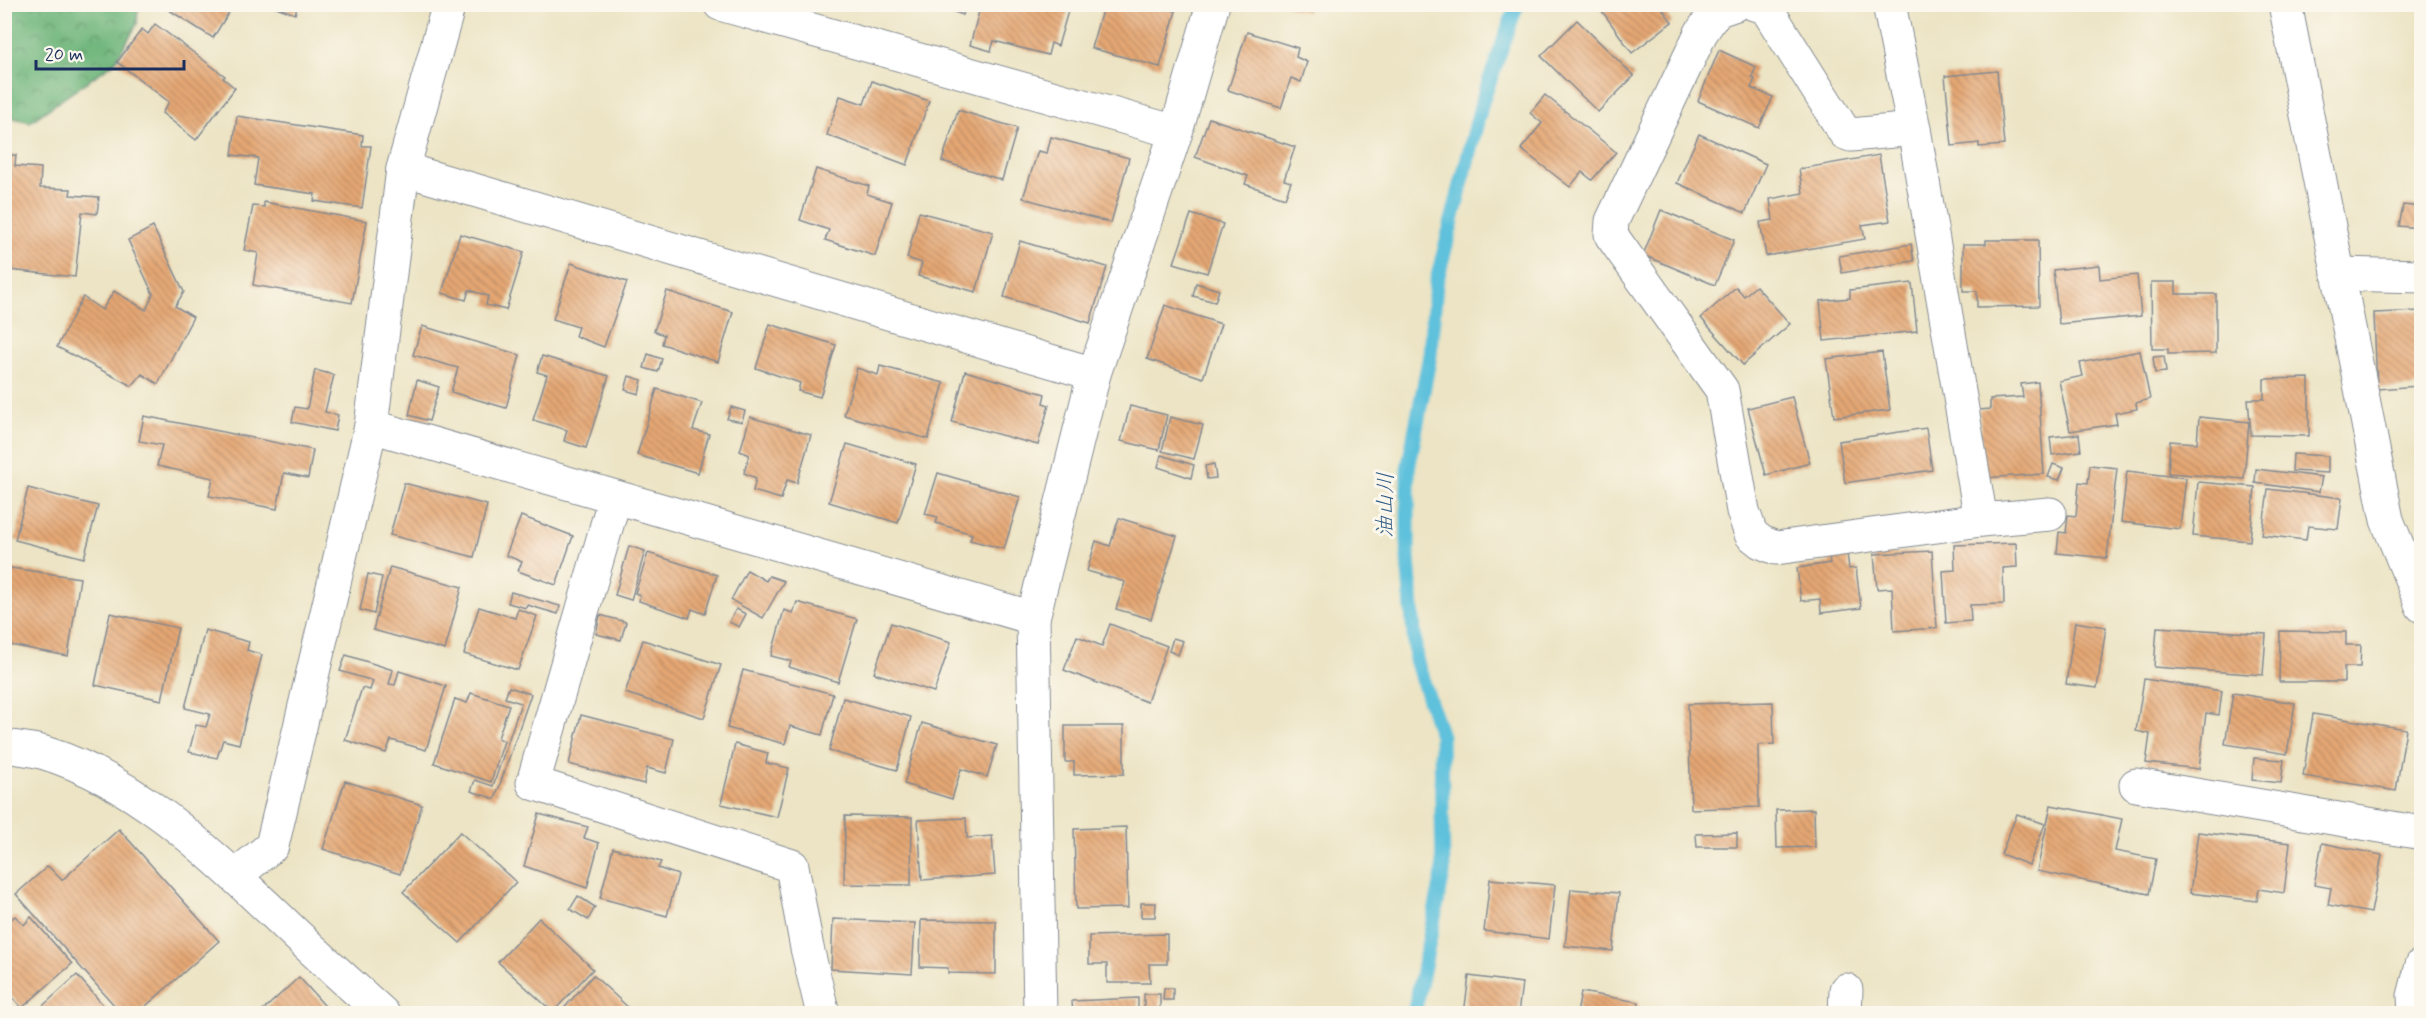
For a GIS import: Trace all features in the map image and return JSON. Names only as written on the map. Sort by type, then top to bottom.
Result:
[{"type":"street","points":[[235,876],[272,846],[370,426],[403,169],[449,4]]},
{"type":"street","points":[[720,4],[1176,132]]},
{"type":"street","points":[[1040,1014],[1033,618],[1094,374],[1176,132],[1213,4]]},
{"type":"street","points":[[1736,4],[1716,11],[1701,33],[1610,229],[1611,235],[1722,390],[1743,511],[1751,534],[1761,542],[1776,548],[1981,520],[2050,514]]},
{"type":"street","points":[[1754,4],[1765,6],[1845,133],[1851,135],[1914,129]]},
{"type":"street","points":[[1889,4],[1914,129],[1981,520]]},
{"type":"street","points":[[2288,4],[2286,9],[2387,520],[2421,606]]},
{"type":"street","points":[[403,169],[1094,374]]},
{"type":"street","points":[[2338,274],[2421,276]]},
{"type":"street","points":[[370,426],[1033,618]]},
{"type":"street","points":[[615,496],[533,783],[792,866],[807,948],[823,1014]]},
{"type":"street","points":[[4,746],[44,753],[100,776],[148,804],[235,876],[383,1014]]},
{"type":"street","points":[[2136,785],[2421,833]]},
{"type":"street","points":[[2415,1014],[2414,996],[2421,965]]},
{"type":"green space","points":[[5,4],[138,4],[137,24],[115,62],[30,122],[5,116]]},
{"type":"building","points":[[169,4],[234,4],[213,38],[166,8]]},
{"type":"building","points":[[268,4],[298,4],[295,14]]},
{"type":"building","points":[[931,4],[966,4],[963,15]]},
{"type":"building","points":[[981,4],[1070,4],[1058,46],[1051,43],[1048,55],[994,41],[991,51],[970,45]]},
{"type":"building","points":[[1104,4],[1152,4],[1176,11],[1160,67],[1091,48]]},
{"type":"building","points":[[1597,4],[1659,4],[1672,22],[1632,53]]},
{"type":"building","points":[[1284,5],[1309,5],[1307,12]]},
{"type":"building","points":[[1577,20],[1634,76],[1598,112],[1541,56]]},
{"type":"building","points":[[155,24],[225,76],[223,78],[235,88],[196,140],[162,113],[169,102],[117,62],[142,29],[148,34]]},
{"type":"building","points":[[1247,32],[1298,48],[1296,57],[1307,62],[1301,82],[1291,78],[1281,108],[1228,90]]},
{"type":"building","points":[[1719,50],[1756,67],[1752,77],[1755,79],[1751,88],[1773,97],[1759,128],[1698,101]]},
{"type":"building","points":[[1997,71],[2004,145],[1979,147],[1979,143],[1952,146],[1945,76]]},
{"type":"building","points":[[872,81],[929,101],[907,165],[827,135],[840,96],[864,104]]},
{"type":"building","points":[[1545,95],[1616,152],[1592,180],[1582,172],[1570,187],[1521,149],[1542,123],[1530,113]]},
{"type":"building","points":[[958,110],[1017,128],[1002,180],[942,161]]},
{"type":"building","points":[[237,116],[363,135],[362,146],[371,146],[362,208],[314,201],[315,194],[254,185],[258,158],[232,155]]},
{"type":"building","points":[[1209,118],[1295,147],[1284,180],[1291,182],[1285,198],[1245,184],[1248,176],[1195,157]]},
{"type":"building","points":[[1699,134],[1766,164],[1745,213],[1677,183]]},
{"type":"building","points":[[1051,137],[1129,158],[1111,223],[1023,198],[1038,151],[1047,153]]},
{"type":"building","points":[[4,155],[16,155],[15,166],[41,168],[40,188],[71,189],[70,195],[99,197],[97,214],[82,212],[75,277],[9,270],[10,264],[4,264]]},
{"type":"building","points":[[1879,155],[1890,221],[1862,225],[1865,239],[1766,256],[1760,222],[1773,220],[1770,199],[1803,193],[1799,169]]},
{"type":"building","points":[[816,169],[869,186],[867,194],[892,202],[875,256],[825,240],[829,230],[800,220]]},
{"type":"building","points":[[264,202],[367,221],[352,303],[253,285],[258,253],[244,250],[253,206],[264,207]]},
{"type":"building","points":[[2403,205],[2422,207],[2419,228],[2399,226]]},
{"type":"building","points":[[1661,210],[1734,240],[1715,285],[1643,255]]},
{"type":"building","points":[[919,212],[993,232],[976,292],[918,276],[922,263],[907,258]]},
{"type":"building","points":[[1191,214],[1223,224],[1207,273],[1174,263]]},
{"type":"building","points":[[153,227],[184,292],[175,306],[193,317],[158,384],[142,374],[132,386],[57,347],[83,297],[102,310],[114,291],[146,310],[153,294],[128,240]]},
{"type":"building","points":[[460,234],[524,252],[506,310],[486,305],[488,296],[469,290],[466,300],[442,293]]},
{"type":"building","points":[[1986,240],[2038,240],[2039,306],[1977,307],[1977,291],[1963,291],[1963,244],[1986,244]]},
{"type":"building","points":[[1020,241],[1107,267],[1090,323],[1004,297]]},
{"type":"building","points":[[1911,244],[1914,261],[1842,273],[1839,256]]},
{"type":"building","points":[[571,263],[627,282],[604,347],[575,336],[578,327],[553,319]]},
{"type":"building","points":[[2099,265],[2100,279],[2137,275],[2141,316],[2059,324],[2053,270]]},
{"type":"building","points":[[2151,282],[2176,282],[2176,294],[2216,294],[2216,353],[2168,354],[2168,349],[2152,349]]},
{"type":"building","points":[[1196,283],[1219,290],[1215,302],[1193,296]]},
{"type":"building","points":[[1912,283],[1917,331],[1824,341],[1820,301],[1850,298],[1850,290]]},
{"type":"building","points":[[1756,286],[1790,324],[1743,365],[1701,318],[1736,287],[1744,296]]},
{"type":"building","points":[[667,291],[733,312],[718,362],[662,344],[664,335],[654,331]]},
{"type":"building","points":[[1165,305],[1221,324],[1203,378],[1147,359]]},
{"type":"building","points":[[2422,311],[2422,397],[2419,386],[2377,389],[2374,313]]},
{"type":"building","points":[[770,324],[836,345],[820,397],[798,391],[800,383],[756,368]]},
{"type":"building","points":[[422,326],[520,355],[506,408],[451,392],[458,368],[413,355]]},
{"type":"building","points":[[2140,351],[2150,399],[2136,403],[2137,409],[2115,413],[2117,424],[2070,431],[2059,381],[2083,376],[2080,363]]},
{"type":"building","points":[[1882,352],[1890,410],[1834,417],[1826,359]]},
{"type":"building","points":[[648,354],[662,359],[658,372],[644,368]]},
{"type":"building","points":[[542,356],[609,376],[586,448],[564,441],[567,430],[533,420],[547,375],[537,372]]},
{"type":"building","points":[[2164,356],[2166,372],[2155,373],[2153,357]]},
{"type":"building","points":[[880,366],[944,383],[928,439],[844,415],[857,368],[878,375]]},
{"type":"building","points":[[315,370],[334,375],[325,412],[338,415],[335,431],[292,422],[295,407],[307,409]]},
{"type":"building","points":[[965,371],[1045,394],[1043,403],[1049,405],[1038,445],[952,422]]},
{"type":"building","points":[[629,376],[642,380],[639,394],[625,390]]},
{"type":"building","points":[[2309,378],[2309,436],[2251,435],[2248,399],[2264,399],[2264,379]]},
{"type":"building","points":[[417,380],[439,387],[429,421],[409,415]]},
{"type":"building","points":[[2038,382],[2044,474],[1984,478],[1979,410],[1990,409],[1990,399],[2023,397],[2021,384]]},
{"type":"building","points":[[657,389],[702,403],[693,430],[709,434],[698,473],[637,455]]},
{"type":"building","points":[[1792,397],[1810,463],[1766,475],[1748,408]]},
{"type":"building","points":[[1130,406],[1167,415],[1159,450],[1121,441]]},
{"type":"building","points":[[731,407],[745,411],[742,422],[727,419]]},
{"type":"building","points":[[144,416],[313,450],[308,478],[284,473],[277,509],[209,496],[213,478],[157,466],[162,445],[139,441]]},
{"type":"building","points":[[750,417],[811,435],[797,483],[787,480],[781,499],[753,491],[756,478],[744,473],[749,455],[740,451]]},
{"type":"building","points":[[1170,417],[1203,425],[1194,459],[1162,451]]},
{"type":"building","points":[[2199,417],[2249,422],[2244,479],[2168,473],[2170,441],[2197,443]]},
{"type":"building","points":[[1926,428],[1932,470],[1845,483],[1839,441]]},
{"type":"building","points":[[2079,434],[2081,451],[2052,455],[2050,437]]},
{"type":"building","points":[[847,444],[916,464],[898,523],[829,502]]},
{"type":"building","points":[[2293,454],[2328,456],[2328,473],[2292,471]]},
{"type":"building","points":[[1161,455],[1194,465],[1191,478],[1158,467]]},
{"type":"building","points":[[1214,464],[1216,478],[1207,479],[1205,466]]},
{"type":"building","points":[[2053,464],[2064,468],[2059,480],[2048,477]]},
{"type":"building","points":[[2090,465],[2117,468],[2107,558],[2057,553],[2059,532],[2066,533],[2068,515],[2076,516],[2079,482],[2088,483]]},
{"type":"building","points":[[2256,469],[2322,477],[2319,492],[2255,483]]},
{"type":"building","points":[[2127,471],[2186,478],[2180,529],[2121,522]]},
{"type":"building","points":[[938,473],[1020,497],[1004,549],[970,540],[972,534],[936,523],[938,517],[925,514]]},
{"type":"building","points":[[2198,482],[2255,487],[2250,541],[2193,536]]},
{"type":"building","points":[[404,483],[487,505],[474,557],[390,535]]},
{"type":"building","points":[[28,488],[98,506],[84,558],[15,540]]},
{"type":"building","points":[[2268,489],[2342,498],[2338,529],[2308,526],[2306,540],[2262,535]]},
{"type":"building","points":[[521,516],[573,536],[556,585],[518,571],[522,562],[506,555]]},
{"type":"building","points":[[1119,518],[1177,536],[1151,619],[1116,609],[1125,582],[1087,571],[1096,541],[1110,546]]},
{"type":"building","points":[[2016,543],[2017,567],[2003,568],[2004,604],[1970,605],[1971,621],[1946,623],[1943,571],[1955,570],[1954,545]]},
{"type":"building","points":[[629,546],[645,551],[631,600],[615,595]]},
{"type":"building","points":[[1932,551],[1937,628],[1894,631],[1892,588],[1877,589],[1874,554]]},
{"type":"building","points":[[648,553],[717,575],[705,614],[692,609],[689,618],[639,601],[640,595],[635,593]]},
{"type":"building","points":[[1847,553],[1849,569],[1856,568],[1861,608],[1821,613],[1820,599],[1801,601],[1797,568],[1830,563],[1829,555]]},
{"type":"building","points":[[4,567],[80,578],[68,656],[4,644]]},
{"type":"building","points":[[390,567],[462,587],[445,650],[373,630]]},
{"type":"building","points":[[747,570],[766,581],[769,576],[784,581],[763,618],[731,600]]},
{"type":"building","points":[[368,574],[382,577],[374,614],[360,610]]},
{"type":"building","points":[[511,592],[560,606],[558,614],[527,605],[526,608],[508,603]]},
{"type":"building","points":[[797,602],[857,619],[838,682],[789,667],[791,661],[771,656],[784,610],[793,613]]},
{"type":"building","points":[[479,607],[515,618],[518,609],[537,616],[518,670],[464,654]]},
{"type":"building","points":[[736,609],[746,614],[739,627],[729,622]]},
{"type":"building","points":[[110,613],[178,628],[162,700],[95,685]]},
{"type":"building","points":[[600,615],[626,622],[621,640],[596,634]]},
{"type":"building","points":[[2075,622],[2106,627],[2097,688],[2066,684]]},
{"type":"building","points":[[891,623],[951,642],[934,692],[874,673]]},
{"type":"building","points":[[1110,624],[1167,646],[1147,702],[1064,670],[1077,636],[1102,646]]},
{"type":"building","points":[[2157,627],[2266,634],[2263,675],[2154,667]]},
{"type":"building","points":[[205,630],[249,642],[247,650],[262,655],[239,744],[223,740],[217,758],[189,752],[196,725],[206,727],[210,714],[185,708]]},
{"type":"building","points":[[2280,631],[2346,632],[2346,645],[2361,645],[2360,667],[2344,667],[2344,682],[2279,682]]},
{"type":"building","points":[[1173,638],[1183,641],[1178,655],[1169,651]]},
{"type":"building","points":[[643,640],[721,665],[704,718],[625,693]]},
{"type":"building","points":[[346,655],[393,670],[389,684],[395,685],[399,671],[446,686],[426,750],[391,740],[386,753],[345,740],[362,688],[370,690],[373,681],[340,671]]},
{"type":"building","points":[[743,670],[833,694],[822,735],[790,726],[785,744],[727,728]]},
{"type":"building","points":[[2144,679],[2222,691],[2219,715],[2206,713],[2199,769],[2146,763],[2150,734],[2136,731]]},
{"type":"building","points":[[509,687],[531,694],[495,799],[471,791],[475,780],[493,786],[521,703],[505,698]]},
{"type":"building","points":[[471,693],[509,705],[498,738],[504,741],[491,782],[434,763],[455,699],[467,703]]},
{"type":"building","points":[[2233,693],[2295,703],[2287,754],[2225,744]]},
{"type":"building","points":[[843,698],[911,717],[897,770],[829,751]]},
{"type":"building","points":[[1773,702],[1774,744],[1758,745],[1759,807],[1691,809],[1688,704]]},
{"type":"building","points":[[2313,714],[2406,729],[2396,791],[2303,776]]},
{"type":"building","points":[[581,715],[674,739],[666,773],[647,768],[644,784],[569,764]]},
{"type":"building","points":[[922,723],[997,745],[987,777],[961,769],[952,799],[904,784]]},
{"type":"building","points":[[1065,726],[1124,726],[1124,774],[1074,775],[1074,762],[1065,762]]},
{"type":"building","points":[[735,744],[768,753],[766,763],[789,768],[777,817],[721,804]]},
{"type":"building","points":[[2254,758],[2284,760],[2281,783],[2252,780]]},
{"type":"building","points":[[345,781],[422,805],[400,874],[323,849]]},
{"type":"building","points":[[2051,805],[2122,819],[2115,851],[2156,859],[2149,894],[2037,871]]},
{"type":"building","points":[[1814,809],[1815,847],[1777,848],[1776,810]]},
{"type":"building","points":[[539,814],[588,827],[584,838],[599,843],[587,888],[524,866]]},
{"type":"building","points":[[2017,814],[2045,824],[2029,865],[2001,854]]},
{"type":"building","points":[[845,816],[912,817],[911,885],[844,884]]},
{"type":"building","points":[[966,818],[967,838],[992,836],[995,875],[922,880],[918,820]]},
{"type":"building","points":[[1126,827],[1128,908],[1076,909],[1074,829]]},
{"type":"building","points":[[119,829],[219,941],[137,1014],[122,1014],[16,894],[48,866],[62,880]]},
{"type":"building","points":[[460,832],[516,882],[460,943],[403,892]]},
{"type":"building","points":[[2198,832],[2290,843],[2284,893],[2259,889],[2257,901],[2190,893]]},
{"type":"building","points":[[1737,833],[1737,847],[1697,847],[1696,834]]},
{"type":"building","points":[[2322,843],[2382,855],[2371,913],[2328,905],[2331,888],[2314,885]]},
{"type":"building","points":[[613,848],[661,862],[658,868],[678,875],[667,916],[600,898]]},
{"type":"building","points":[[1490,879],[1555,885],[1549,939],[1484,931]]},
{"type":"building","points":[[1571,889],[1619,893],[1613,951],[1565,946]]},
{"type":"building","points":[[578,896],[595,907],[588,920],[570,909]]},
{"type":"building","points":[[1141,903],[1156,903],[1155,917],[1141,917]]},
{"type":"building","points":[[15,916],[24,925],[31,917],[72,964],[22,1008],[4,988],[4,925]]},
{"type":"building","points":[[539,918],[593,969],[553,1012],[498,962]]},
{"type":"building","points":[[833,919],[915,923],[912,974],[831,969]]},
{"type":"building","points":[[921,920],[996,921],[996,974],[948,973],[948,968],[920,967]]},
{"type":"building","points":[[1167,934],[1167,964],[1149,964],[1150,983],[1107,983],[1107,964],[1089,964],[1089,936]]},
{"type":"building","points":[[77,975],[111,1014],[39,1014],[37,1011]]},
{"type":"building","points":[[593,975],[631,1010],[628,1014],[559,1014]]},
{"type":"building","points":[[1469,976],[1522,983],[1518,1014],[1464,1014]]},
{"type":"building","points":[[299,977],[332,1014],[259,1014]]},
{"type":"building","points":[[1164,988],[1173,988],[1173,1000],[1163,1000]]},
{"type":"building","points":[[1581,992],[1639,1002],[1637,1014],[1577,1014]]},
{"type":"building","points":[[1144,994],[1160,994],[1160,1014],[1144,1014]]},
{"type":"building","points":[[1138,998],[1138,1014],[1073,1014],[1072,1001]]},
{"type":"waterway","name":"油山川","points":[[1414,1014],[1443,874],[1441,736],[1416,660],[1408,558],[1408,469],[1430,355],[1436,284],[1482,102],[1517,4]]}]
